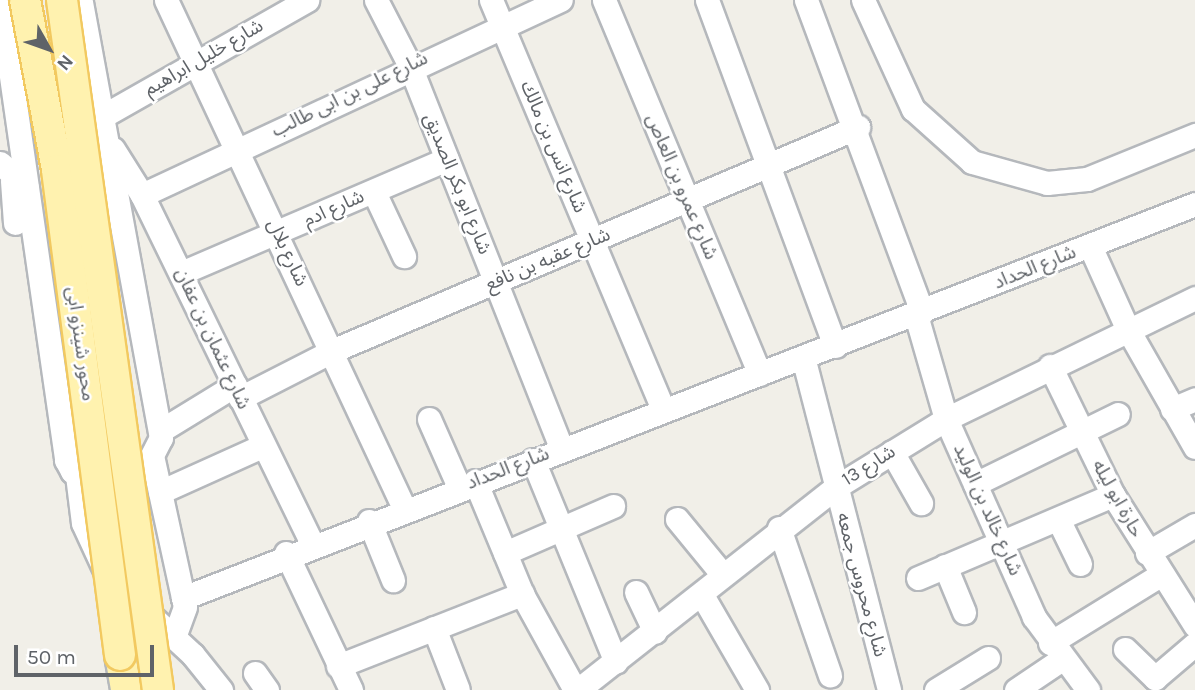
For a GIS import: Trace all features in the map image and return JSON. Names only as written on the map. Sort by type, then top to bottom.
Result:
[{"type":"main road","name":"محور شينزو ابى","points":[[25,0],[57,170],[126,690]]},
{"type":"main road","name":"محور شينزو ابى","points":[[62,0],[158,690]]},
{"type":"street","points":[[0,0],[14,199],[66,460],[77,475],[83,523],[97,559],[119,589],[174,637],[221,690]]},
{"type":"street","points":[[81,0],[160,431],[153,460],[185,616],[174,637]]},
{"type":"street","name":"شارع بلال","points":[[166,0],[239,148],[404,508]]},
{"type":"street","name":"شارع خليل ابراهيم","points":[[105,128],[196,61],[307,0]]},
{"type":"street","name":"شارع ابو بكر الصديق","points":[[376,0],[410,65],[562,449]]},
{"type":"street","name":"شارع انس بن مالك","points":[[491,0],[663,410]]},
{"type":"street","name":"شارع على بن ابى طالب","points":[[142,195],[410,65],[561,0]]},
{"type":"street","name":"شارع عمرو بن العاص","points":[[604,0],[760,374]]},
{"type":"street","points":[[707,0],[835,346]]},
{"type":"street","name":"شارع خالد بن الوليد","points":[[806,0],[858,128],[919,314],[946,419],[1000,543],[1056,651],[1088,690]]},
{"type":"street","points":[[863,0],[914,108],[972,162],[1048,183],[1087,180],[1194,134]]},
{"type":"street","name":"شارع عثمان بن عفان","points":[[105,128],[181,273],[262,446],[312,543]]},
{"type":"street","name":"شارع عقبه بن نافع","points":[[160,431],[237,391],[593,240],[688,203],[858,128]]},
{"type":"street","name":"شارع ادم","points":[[181,273],[447,159]]},
{"type":"street","points":[[374,191],[404,256]]},
{"type":"street","name":"شارع الحداد","points":[[183,598],[286,553],[919,314],[1195,204]]},
{"type":"street","points":[[1090,246],[1127,328],[1195,447]]},
{"type":"street","name":"شارع 13","points":[[577,690],[702,595],[779,528],[836,487],[946,419],[1127,328],[1195,298]]},
{"type":"street","name":"شارع محروس جمعه","points":[[803,357],[889,690]]},
{"type":"street","name":"حارة ابو ليله","points":[[1050,366],[1113,495],[1160,575],[1195,625]]},
{"type":"street","points":[[1172,409],[1195,399]]},
{"type":"street","points":[[975,484],[1118,414]]},
{"type":"street","points":[[429,419],[505,553],[522,593],[577,690]]},
{"type":"street","points":[[160,492],[262,446]]},
{"type":"street","points":[[892,452],[921,503]]},
{"type":"street","points":[[77,475],[139,469],[153,460]]},
{"type":"street","points":[[533,460],[616,662]]},
{"type":"street","points":[[918,578],[1113,495]]},
{"type":"street","points":[[505,553],[613,506]]},
{"type":"street","points":[[677,519],[723,575]]},
{"type":"street","points":[[1058,519],[1080,564]]},
{"type":"street","points":[[369,521],[393,580]]},
{"type":"street","points":[[1147,553],[1195,525]]},
{"type":"street","points":[[779,528],[830,675]]},
{"type":"street","points":[[286,553],[341,682],[434,628],[522,593]]},
{"type":"street","points":[[945,566],[964,612]]},
{"type":"street","points":[[1016,690],[1056,651],[1160,575]]},
{"type":"street","points":[[636,592],[655,632]]},
{"type":"street","points":[[702,595],[757,690]]},
{"type":"street","points":[[434,628],[458,690]]},
{"type":"street","points":[[1125,649],[1155,678],[1195,645]]},
{"type":"street","points":[[947,688],[988,658]]}]
